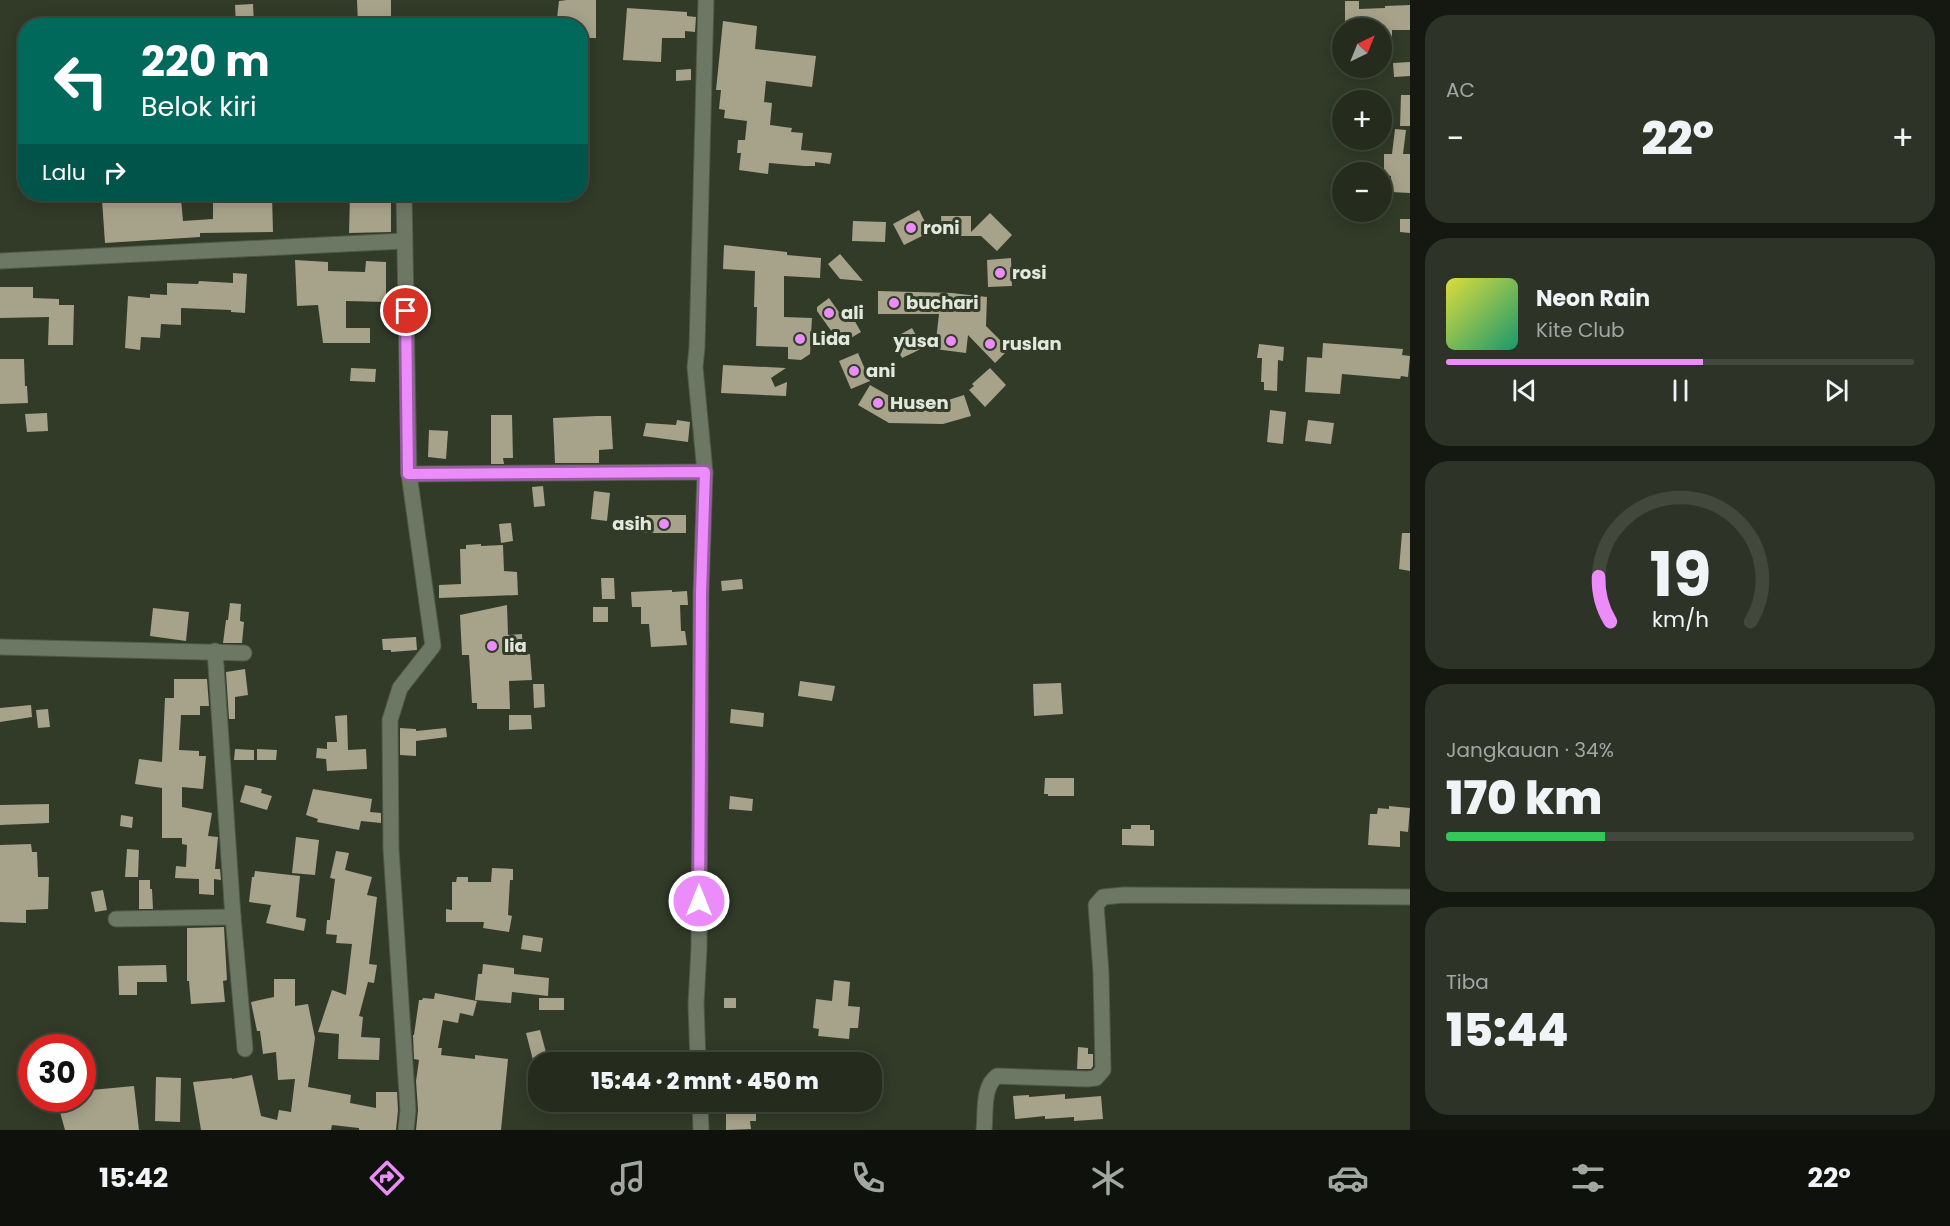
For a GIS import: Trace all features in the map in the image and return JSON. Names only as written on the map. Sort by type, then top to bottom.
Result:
[{"type":"street","points":[[698,1052],[696,1004],[699,948],[701,594],[705,472],[695,367],[706,0]]},
{"type":"street","points":[[404,201],[408,474],[433,646],[400,688],[390,720],[391,849],[408,1110],[406,1130]]},
{"type":"street","points":[[0,261],[404,241]]},
{"type":"street","points":[[408,474],[705,472]]},
{"type":"street","points":[[0,647],[244,653]]},
{"type":"street","points":[[215,651],[233,917],[245,1049]]},
{"type":"street","points":[[984,1130],[988,1089],[990,1081],[997,1076],[1087,1079],[1096,1078],[1103,1070],[1101,973],[1096,905],[1103,897],[1124,895],[1410,897]]},
{"type":"street","points":[[116,919],[233,917]]},
{"type":"street","points":[[700,1112],[701,1130]]},
{"type":"building","points":[[357,0],[391,0],[391,18],[358,18]]},
{"type":"building","points":[[596,0],[596,38],[588,38],[588,18],[557,18],[559,1]]},
{"type":"building","points":[[1345,1],[1359,1],[1359,9],[1410,5],[1410,30],[1392,30],[1392,18],[1345,18]]},
{"type":"building","points":[[253,4],[254,18],[236,18],[235,5]]},
{"type":"building","points":[[627,8],[687,12],[687,16],[696,17],[695,32],[685,31],[685,38],[662,38],[661,62],[623,60]]},
{"type":"building","points":[[723,21],[757,26],[755,49],[816,56],[812,87],[766,81],[764,102],[772,103],[770,125],[792,128],[791,132],[803,133],[801,150],[832,153],[830,164],[815,162],[815,166],[804,166],[769,163],[768,174],[739,170],[741,153],[737,153],[738,140],[745,140],[747,121],[724,118],[725,110],[719,109],[721,90],[716,90]]},
{"type":"building","points":[[1410,62],[1410,76],[1394,77],[1393,63]]},
{"type":"building","points":[[691,69],[691,80],[676,81],[676,70]]},
{"type":"building","points":[[1401,95],[1410,95],[1410,126],[1400,126]]},
{"type":"building","points":[[1395,129],[1406,130],[1403,154],[1410,154],[1410,193],[1392,192],[1392,162],[1384,162],[1384,154],[1392,154]]},
{"type":"building","points":[[102,201],[181,201],[183,221],[213,219],[213,201],[272,201],[273,232],[200,233],[200,237],[105,243]]},
{"type":"building","points":[[350,201],[391,201],[391,232],[349,233]]},
{"type":"building","name":"roni","points":[[919,210],[930,232],[904,245],[893,224]]},
{"type":"building","points":[[990,213],[1012,235],[997,251],[981,236],[942,236],[941,216],[971,216],[971,232]]},
{"type":"building","points":[[1400,219],[1410,219],[1410,233],[1400,232]]},
{"type":"building","points":[[853,221],[886,222],[885,242],[852,241]]},
{"type":"building","points":[[724,245],[821,258],[820,278],[784,276],[784,317],[812,318],[810,354],[801,360],[788,359],[788,347],[756,346],[755,271],[723,269]]},
{"type":"building","points":[[840,254],[863,281],[840,279],[828,264]]},
{"type":"building","name":"rosi","points":[[1011,258],[1012,286],[988,287],[987,260]]},
{"type":"building","points":[[295,260],[328,262],[328,271],[365,272],[366,261],[386,262],[386,302],[346,301],[346,328],[370,328],[370,343],[323,343],[318,305],[297,306]]},
{"type":"building","points":[[233,273],[247,274],[245,313],[231,312],[231,310],[181,308],[181,325],[161,324],[160,338],[141,337],[140,350],[125,348],[128,296],[150,298],[150,294],[167,295],[167,283],[198,284],[199,281],[233,283]]},
{"type":"building","points":[[0,287],[33,287],[33,298],[59,299],[59,305],[74,305],[73,345],[48,345],[49,317],[0,318]]},
{"type":"building","points":[[878,291],[952,293],[987,297],[986,326],[1009,349],[995,363],[968,335],[966,353],[935,349],[939,314],[878,314]]},
{"type":"building","points":[[829,298],[846,322],[853,318],[861,332],[844,342],[841,337],[837,339],[817,311],[817,307]]},
{"type":"building","points":[[912,328],[923,348],[902,358],[892,339]]},
{"type":"building","points":[[1323,343],[1403,349],[1402,355],[1410,356],[1408,377],[1401,376],[1400,379],[1342,374],[1340,394],[1305,392],[1307,357],[1322,358]]},
{"type":"building","points":[[1259,344],[1284,347],[1283,361],[1278,360],[1277,391],[1264,390],[1264,382],[1261,382],[1262,358],[1257,358]]},
{"type":"building","name":"ani","points":[[858,353],[870,381],[851,389],[839,361]]},
{"type":"building","points":[[0,359],[24,359],[28,403],[0,404]]},
{"type":"building","points":[[723,365],[786,368],[771,378],[775,387],[787,382],[786,396],[721,393]]},
{"type":"building","points":[[351,368],[376,369],[375,382],[350,381]]},
{"type":"building","points":[[990,368],[1006,385],[985,407],[969,390],[974,386],[972,384]]},
{"type":"building","points":[[870,385],[900,402],[939,403],[964,395],[971,416],[943,424],[889,423],[858,405]]},
{"type":"building","points":[[1270,410],[1286,412],[1283,444],[1267,442]]},
{"type":"building","points":[[47,413],[48,431],[27,432],[25,414]]},
{"type":"building","points":[[491,415],[512,415],[513,458],[503,458],[504,464],[491,464]]},
{"type":"building","points":[[611,416],[613,449],[599,450],[599,463],[555,463],[553,418]]},
{"type":"building","points":[[677,420],[690,422],[688,442],[643,436],[646,423],[676,425]]},
{"type":"building","points":[[1308,420],[1334,423],[1331,444],[1305,441]]},
{"type":"building","points":[[429,430],[448,431],[446,459],[428,457]]},
{"type":"building","points":[[543,486],[545,506],[534,507],[532,487]]},
{"type":"building","points":[[594,491],[610,493],[607,521],[591,519]]},
{"type":"building","name":"asih","points":[[643,515],[686,515],[686,533],[643,533]]},
{"type":"building","points":[[511,523],[513,541],[501,543],[499,524]]},
{"type":"building","points":[[1402,533],[1410,533],[1410,571],[1399,569]]},
{"type":"building","points":[[481,544],[481,546],[503,545],[504,571],[517,572],[518,595],[439,598],[439,585],[461,584],[460,549],[466,549],[466,545]]},
{"type":"building","points":[[601,578],[614,578],[615,599],[602,599]]},
{"type":"building","points":[[742,579],[743,589],[722,591],[721,581]]},
{"type":"building","points":[[672,590],[672,592],[687,591],[688,605],[680,605],[681,631],[685,631],[687,645],[651,647],[649,624],[641,624],[641,607],[632,607],[631,592]]},
{"type":"building","points":[[230,603],[241,604],[240,621],[244,622],[242,643],[223,643]]},
{"type":"building","points":[[507,605],[508,635],[522,634],[523,655],[530,654],[532,680],[509,681],[510,709],[477,709],[477,703],[472,703],[469,655],[462,655],[460,615]]},
{"type":"building","points":[[593,607],[608,607],[608,622],[593,622]]},
{"type":"building","points":[[153,608],[189,612],[186,641],[150,636]]},
{"type":"building","points":[[416,637],[417,650],[391,652],[391,650],[383,650],[382,639]]},
{"type":"building","points":[[245,669],[248,695],[235,697],[235,719],[229,719],[226,672]]},
{"type":"building","points":[[174,679],[207,679],[209,706],[200,706],[200,715],[181,715],[179,750],[199,751],[199,756],[206,756],[203,789],[182,787],[182,807],[212,813],[208,836],[218,837],[215,869],[220,869],[221,880],[214,879],[214,895],[199,894],[199,879],[175,878],[176,866],[186,867],[187,845],[182,844],[182,838],[162,838],[162,788],[135,784],[139,759],[162,762],[165,698],[174,698]]},
{"type":"building","points":[[800,681],[835,686],[832,701],[798,696]]},
{"type":"building","points":[[1061,683],[1063,714],[1034,716],[1033,684]]},
{"type":"building","points":[[533,684],[544,684],[545,707],[534,708]]},
{"type":"building","points":[[31,705],[32,717],[0,722],[0,708]]},
{"type":"building","points":[[48,709],[50,727],[38,728],[36,710]]},
{"type":"building","points":[[731,709],[764,713],[763,727],[730,723]]},
{"type":"building","points":[[347,715],[348,750],[366,749],[367,769],[327,771],[326,759],[316,758],[317,748],[327,749],[327,742],[337,742],[335,716]]},
{"type":"building","points":[[509,715],[531,715],[532,729],[509,730]]},
{"type":"building","points":[[400,728],[416,729],[416,731],[446,728],[447,737],[416,741],[416,756],[400,755]]},
{"type":"building","points":[[235,749],[254,750],[254,760],[234,760]]},
{"type":"building","points":[[257,749],[277,750],[276,760],[257,760]]},
{"type":"building","points":[[1045,778],[1074,778],[1074,796],[1044,794]]},
{"type":"building","points":[[245,785],[262,789],[261,793],[272,796],[267,810],[240,802]]},
{"type":"building","points":[[313,789],[372,799],[370,812],[381,813],[381,823],[361,821],[359,830],[317,822],[318,819],[306,815]]},
{"type":"building","points":[[730,796],[753,799],[752,811],[729,809]]},
{"type":"building","points":[[49,804],[49,823],[0,825],[0,805]]},
{"type":"building","points":[[1389,806],[1410,808],[1408,832],[1400,831],[1400,847],[1368,845],[1370,814],[1377,814],[1378,808],[1389,809]]},
{"type":"building","points":[[121,815],[133,817],[132,828],[120,826]]},
{"type":"building","points":[[1131,825],[1150,825],[1150,830],[1154,830],[1154,846],[1122,845],[1122,829],[1131,829]]},
{"type":"building","points":[[296,837],[319,840],[315,875],[292,873]]},
{"type":"building","points":[[31,844],[32,852],[37,852],[38,877],[49,877],[48,909],[26,910],[26,923],[0,922],[0,845]]},
{"type":"building","points":[[127,849],[139,850],[138,877],[125,877]]},
{"type":"building","points":[[336,851],[349,853],[345,870],[372,877],[367,895],[377,897],[369,964],[377,965],[374,983],[368,982],[359,1016],[363,1017],[361,1037],[380,1038],[379,1060],[338,1059],[339,1034],[318,1032],[332,990],[346,995],[352,944],[336,943],[337,935],[326,934],[335,879],[330,878]]},
{"type":"building","points":[[492,868],[513,869],[513,880],[510,880],[508,915],[512,916],[509,932],[483,928],[484,922],[446,922],[446,909],[452,910],[452,882],[456,882],[457,877],[468,877],[468,882],[491,882]]},
{"type":"building","points":[[255,871],[300,876],[296,917],[306,919],[304,931],[266,923],[271,905],[249,902],[252,877]]},
{"type":"building","points":[[139,880],[150,880],[153,909],[139,909]]},
{"type":"building","points":[[103,890],[107,910],[95,912],[91,892]]},
{"type":"building","points":[[224,927],[227,980],[223,981],[225,1002],[191,1004],[189,981],[187,981],[187,928]]},
{"type":"building","points":[[523,935],[543,938],[541,952],[521,949]]},
{"type":"building","points":[[483,964],[514,968],[514,974],[549,978],[548,996],[512,992],[511,1003],[475,1000],[478,974],[482,974]]},
{"type":"building","points":[[166,965],[167,982],[137,982],[137,995],[119,995],[118,966]]},
{"type":"building","points":[[274,979],[295,979],[295,1006],[308,1004],[315,1038],[308,1087],[351,1095],[350,1103],[376,1108],[376,1092],[397,1092],[396,1130],[359,1130],[359,1128],[332,1125],[331,1130],[201,1130],[193,1082],[252,1075],[261,1116],[277,1120],[279,1110],[291,1112],[295,1079],[278,1080],[276,1052],[263,1054],[260,1031],[257,1031],[251,1002],[274,997]]},
{"type":"building","points":[[834,980],[850,982],[848,1006],[860,1007],[858,1028],[850,1028],[849,1039],[818,1036],[819,1029],[813,1028],[816,999],[832,1001]]},
{"type":"building","points":[[435,993],[477,1001],[473,1016],[460,1013],[458,1023],[443,1020],[438,1048],[442,1048],[441,1055],[475,1059],[475,1055],[508,1059],[501,1130],[416,1130],[418,1110],[416,1081],[419,1060],[414,1059],[413,1035],[419,1000],[434,999]]},
{"type":"building","points":[[539,998],[564,998],[564,1010],[539,1010]]},
{"type":"building","points":[[724,998],[736,998],[736,1008],[724,1008]]},
{"type":"building","points":[[540,1030],[546,1052],[531,1052],[526,1033]]},
{"type":"building","points":[[1078,1047],[1088,1048],[1088,1054],[1093,1054],[1091,1069],[1077,1069]]},
{"type":"building","points":[[156,1077],[181,1078],[180,1122],[155,1121]]},
{"type":"building","points":[[134,1086],[139,1130],[65,1130],[60,1112],[96,1112],[96,1090]]},
{"type":"building","points":[[1065,1094],[1065,1099],[1101,1096],[1103,1119],[1074,1121],[1074,1117],[1045,1119],[1045,1116],[1015,1119],[1013,1096]]},
{"type":"building","points":[[726,1112],[756,1112],[756,1121],[750,1121],[751,1129],[726,1130]]},
{"type":"place","name":"roni","points":[[911,228]]},
{"type":"place","name":"rosi","points":[[1000,273]]},
{"type":"place","name":"buchari","points":[[894,303]]},
{"type":"place","name":"ali","points":[[829,313]]},
{"type":"place","name":"Lida","points":[[800,339]]},
{"type":"place","name":"yusa","points":[[951,341]]},
{"type":"place","name":"ruslan","points":[[990,344]]},
{"type":"place","name":"ani","points":[[854,371]]},
{"type":"place","name":"Husen","points":[[878,403]]},
{"type":"place","name":"asih","points":[[664,524]]},
{"type":"place","name":"lia","points":[[492,646]]},
{"type":"route","points":[[406,311],[408,474],[705,472],[701,594],[699,901]]}]
